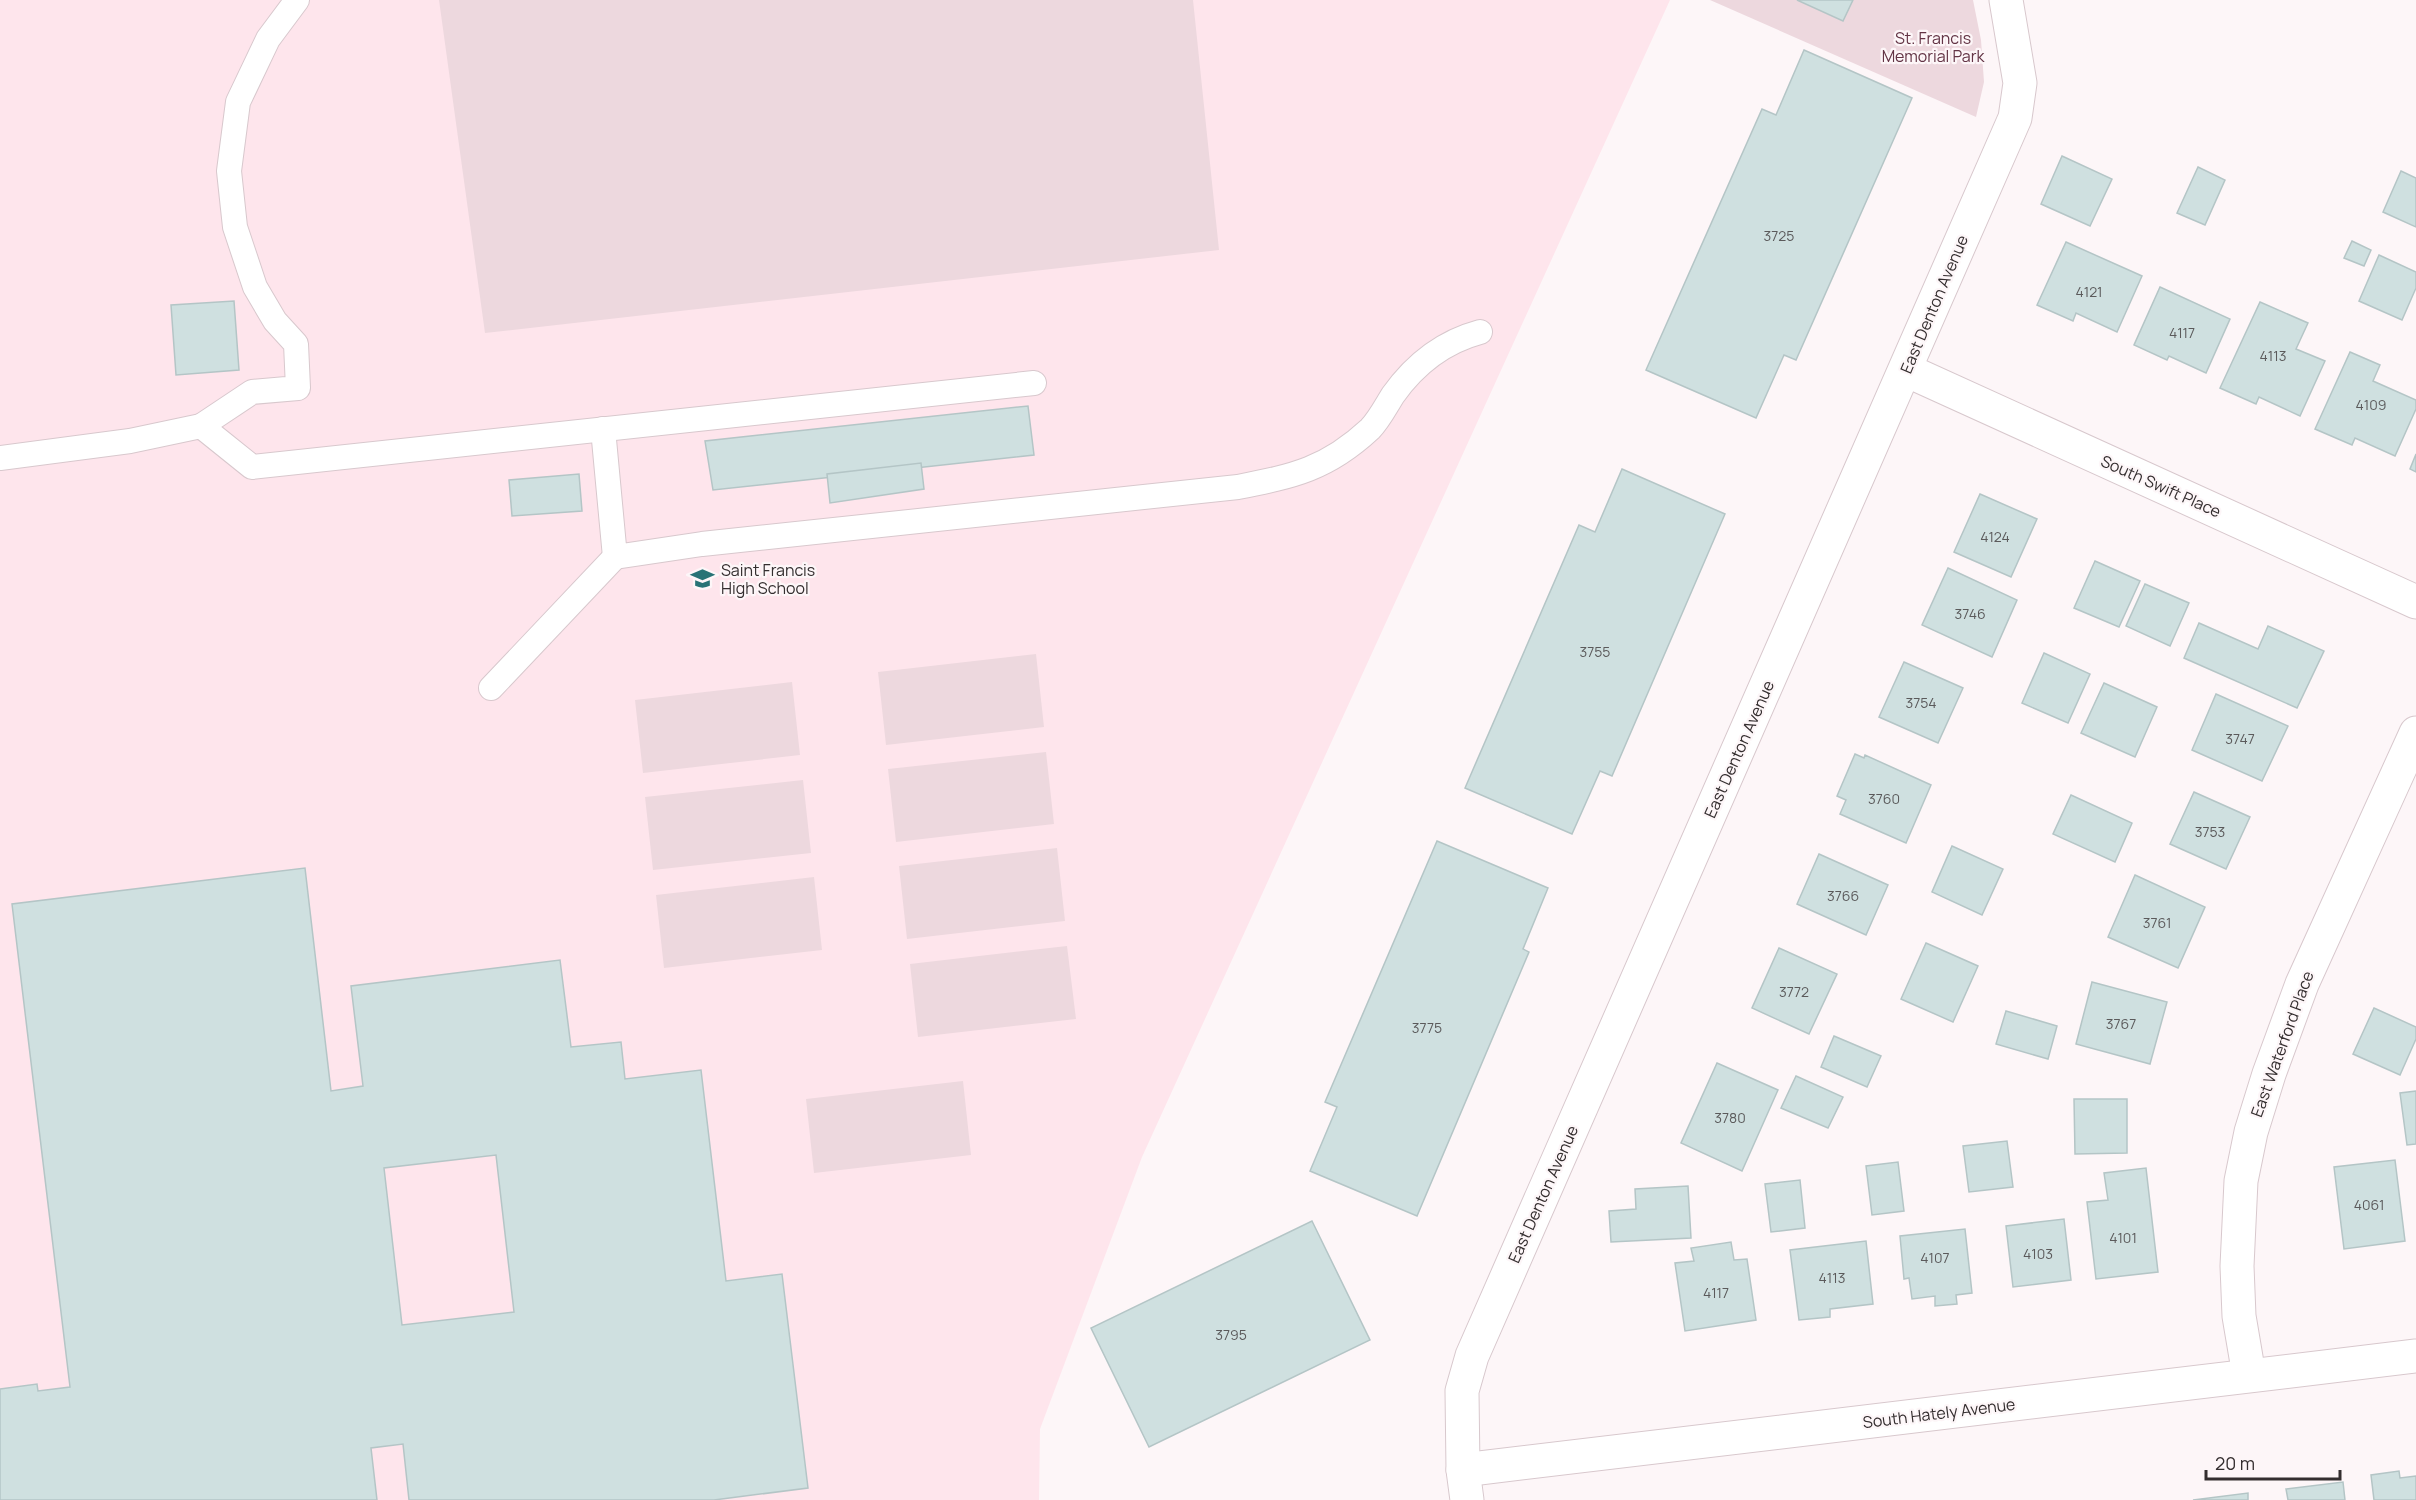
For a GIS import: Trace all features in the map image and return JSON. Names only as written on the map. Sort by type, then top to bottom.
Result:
[{"type":"street","name":"East Denton Avenue","points":[[1465,1485],[1462,1391],[1472,1356],[2015,118],[2020,84],[2006,0]]},
{"type":"street","name":"South Swift Place","points":[[1906,370],[2416,602]]},
{"type":"street","name":"East Waterford Place","points":[[2249,1375],[2240,1316],[2237,1266],[2241,1181],[2251,1132],[2269,1074],[2302,984],[2416,732]]},
{"type":"street","name":"South Hately Avenue","points":[[1465,1485],[2249,1375],[2416,1356]]},
{"type":"lane","points":[[0,458],[130,441],[201,426],[252,392],[298,388],[296,344],[275,321],[255,287],[235,227],[229,171],[238,102],[268,39],[297,0]]},
{"type":"lane","points":[[491,688],[615,557],[714,543],[1238,487],[1295,476],[1334,457],[1371,427],[1395,392],[1420,362],[1458,338],[1480,332]]},
{"type":"lane","points":[[201,426],[252,467],[1034,383]]},
{"type":"lane","points":[[603,429],[615,557]]},
{"type":"shaded area","name":"Saint Francis High School","points":[[0,0],[1670,0],[1142,1157],[1040,1429],[1039,1500],[0,1500]]},
{"type":"green space","points":[[439,0],[1193,0],[1219,250],[485,333]]},
{"type":"green space","name":"St. Francis Memorial Park","points":[[1710,0],[1973,0],[1981,40],[1984,82],[1976,117]]},
{"type":"green space","points":[[1036,654],[1044,727],[886,745],[878,672]]},
{"type":"green space","points":[[792,682],[800,755],[643,773],[635,700]]},
{"type":"green space","points":[[1046,752],[1054,824],[896,842],[888,769]]},
{"type":"green space","points":[[803,780],[811,853],[653,870],[645,797]]},
{"type":"green space","points":[[1057,848],[1065,921],[907,939],[899,866]]},
{"type":"green space","points":[[814,877],[822,950],[664,968],[656,895]]},
{"type":"green space","points":[[1067,946],[1076,1019],[918,1037],[910,964]]},
{"type":"green space","points":[[963,1081],[971,1155],[814,1173],[806,1099]]},
{"type":"building","points":[[1797,0],[1853,0],[1843,21]]},
{"type":"building","points":[[1804,50],[1912,98],[1796,360],[1784,355],[1756,418],[1646,370],[1762,109],[1776,115]]},
{"type":"building","points":[[2062,156],[2112,179],[2090,226],[2041,204]]},
{"type":"building","points":[[2198,167],[2225,180],[2205,225],[2177,213]]},
{"type":"building","points":[[2401,171],[2416,178],[2416,227],[2383,212]]},
{"type":"building","points":[[2352,241],[2371,250],[2364,266],[2344,258]]},
{"type":"building","points":[[2066,242],[2142,276],[2117,332],[2076,313],[2073,321],[2037,305]]},
{"type":"building","points":[[2379,255],[2416,272],[2416,288],[2402,320],[2359,301]]},
{"type":"building","points":[[2160,287],[2230,319],[2206,373],[2169,356],[2167,360],[2134,345]]},
{"type":"building","points":[[234,301],[239,370],[176,375],[171,305]]},
{"type":"building","points":[[2260,302],[2308,323],[2296,349],[2325,361],[2300,416],[2259,397],[2256,404],[2220,388]]},
{"type":"building","points":[[2350,352],[2380,365],[2373,381],[2416,400],[2416,409],[2395,456],[2355,438],[2352,445],[2315,429]]},
{"type":"building","points":[[1028,406],[1034,455],[713,490],[705,441]]},
{"type":"building","points":[[2416,454],[2416,472],[2410,469]]},
{"type":"building","points":[[921,463],[924,489],[830,503],[827,474]]},
{"type":"building","points":[[1622,469],[1725,514],[1612,776],[1600,771],[1572,834],[1465,788],[1579,525],[1595,532]]},
{"type":"building","points":[[579,474],[582,511],[512,516],[509,480]]},
{"type":"building","points":[[1980,494],[2037,519],[2011,577],[1954,552]]},
{"type":"building","points":[[2095,561],[2140,581],[2119,627],[2074,608]]},
{"type":"building","points":[[1948,568],[2017,600],[1992,657],[1922,625]]},
{"type":"building","points":[[2145,584],[2189,603],[2170,646],[2126,626]]},
{"type":"building","points":[[2199,623],[2258,649],[2268,626],[2324,651],[2297,708],[2184,658]]},
{"type":"building","points":[[2044,653],[2090,674],[2068,723],[2022,703]]},
{"type":"building","points":[[1904,662],[1963,688],[1938,743],[1879,717]]},
{"type":"building","points":[[2104,683],[2157,707],[2135,757],[2081,733]]},
{"type":"building","points":[[2216,694],[2288,726],[2262,781],[2192,750]]},
{"type":"building","points":[[1855,754],[1864,758],[1865,755],[1931,785],[1906,843],[1840,814],[1846,800],[1837,796]]},
{"type":"building","points":[[2194,792],[2250,817],[2226,869],[2170,844]]},
{"type":"building","points":[[2071,795],[2132,823],[2115,862],[2053,834]]},
{"type":"building","points":[[1437,841],[1548,888],[1523,949],[1529,952],[1417,1216],[1310,1171],[1337,1107],[1325,1102]]},
{"type":"building","points":[[1952,846],[2003,869],[1982,915],[1932,892]]},
{"type":"building","points":[[1819,854],[1888,885],[1866,935],[1797,904]]},
{"type":"building","points":[[305,868],[331,1091],[363,1086],[351,986],[560,960],[571,1047],[621,1042],[625,1079],[701,1070],[726,1281],[782,1274],[808,1488],[714,1500],[409,1500],[403,1444],[371,1448],[377,1500],[0,1500],[0,1389],[37,1384],[38,1391],[70,1387],[12,904]],"holes":[[[496,1155],[514,1312],[402,1325],[384,1168]]]},
{"type":"building","points":[[2135,875],[2205,907],[2178,968],[2108,937]]},
{"type":"building","points":[[1926,943],[1978,966],[1953,1022],[1901,999]]},
{"type":"building","points":[[1779,948],[1837,974],[1809,1034],[1752,1008]]},
{"type":"building","points":[[2092,982],[2167,1002],[2150,1064],[2076,1044]]},
{"type":"building","points":[[2374,1008],[2416,1027],[2416,1039],[2400,1075],[2353,1054]]},
{"type":"building","points":[[2006,1011],[2057,1026],[2048,1059],[1996,1044]]},
{"type":"building","points":[[1834,1036],[1881,1056],[1867,1087],[1821,1067]]},
{"type":"building","points":[[1717,1063],[1778,1090],[1742,1171],[1681,1143]]},
{"type":"building","points":[[1796,1076],[1843,1097],[1828,1128],[1781,1108]]},
{"type":"building","points":[[2416,1091],[2416,1144],[2407,1145],[2400,1093]]},
{"type":"building","points":[[2074,1099],[2127,1099],[2127,1153],[2075,1154]]},
{"type":"building","points":[[2007,1141],[2013,1187],[1969,1192],[1963,1146]]},
{"type":"building","points":[[2395,1160],[2405,1241],[2344,1249],[2334,1167]]},
{"type":"building","points":[[1898,1162],[1904,1211],[1872,1215],[1866,1166]]},
{"type":"building","points":[[2146,1168],[2158,1272],[2096,1279],[2087,1202],[2108,1200],[2104,1173]]},
{"type":"building","points":[[1800,1180],[1805,1228],[1771,1232],[1765,1184]]},
{"type":"building","points":[[1688,1186],[1691,1238],[1611,1242],[1609,1211],[1636,1209],[1635,1189]]},
{"type":"building","points":[[2064,1219],[2071,1280],[2013,1287],[2006,1226]]},
{"type":"building","points":[[1312,1221],[1370,1340],[1149,1447],[1091,1328]]},
{"type":"building","points":[[1965,1229],[1972,1293],[1956,1295],[1957,1304],[1935,1306],[1935,1296],[1912,1299],[1909,1278],[1904,1279],[1900,1236]]},
{"type":"building","points":[[1866,1241],[1873,1304],[1830,1309],[1830,1317],[1799,1320],[1790,1250]]},
{"type":"building","points":[[1731,1242],[1734,1260],[1747,1259],[1756,1320],[1685,1331],[1675,1263],[1694,1261],[1691,1248]]},
{"type":"building","points":[[2399,1471],[2400,1478],[2416,1476],[2416,1500],[2374,1500],[2371,1475]]},
{"type":"building","points":[[2343,1482],[2345,1500],[2288,1500],[2286,1489]]},
{"type":"building","points":[[2248,1493],[2248,1500],[2193,1500]]},
{"type":"place","name":"Saint Francis High School","points":[[703,579]]}]
